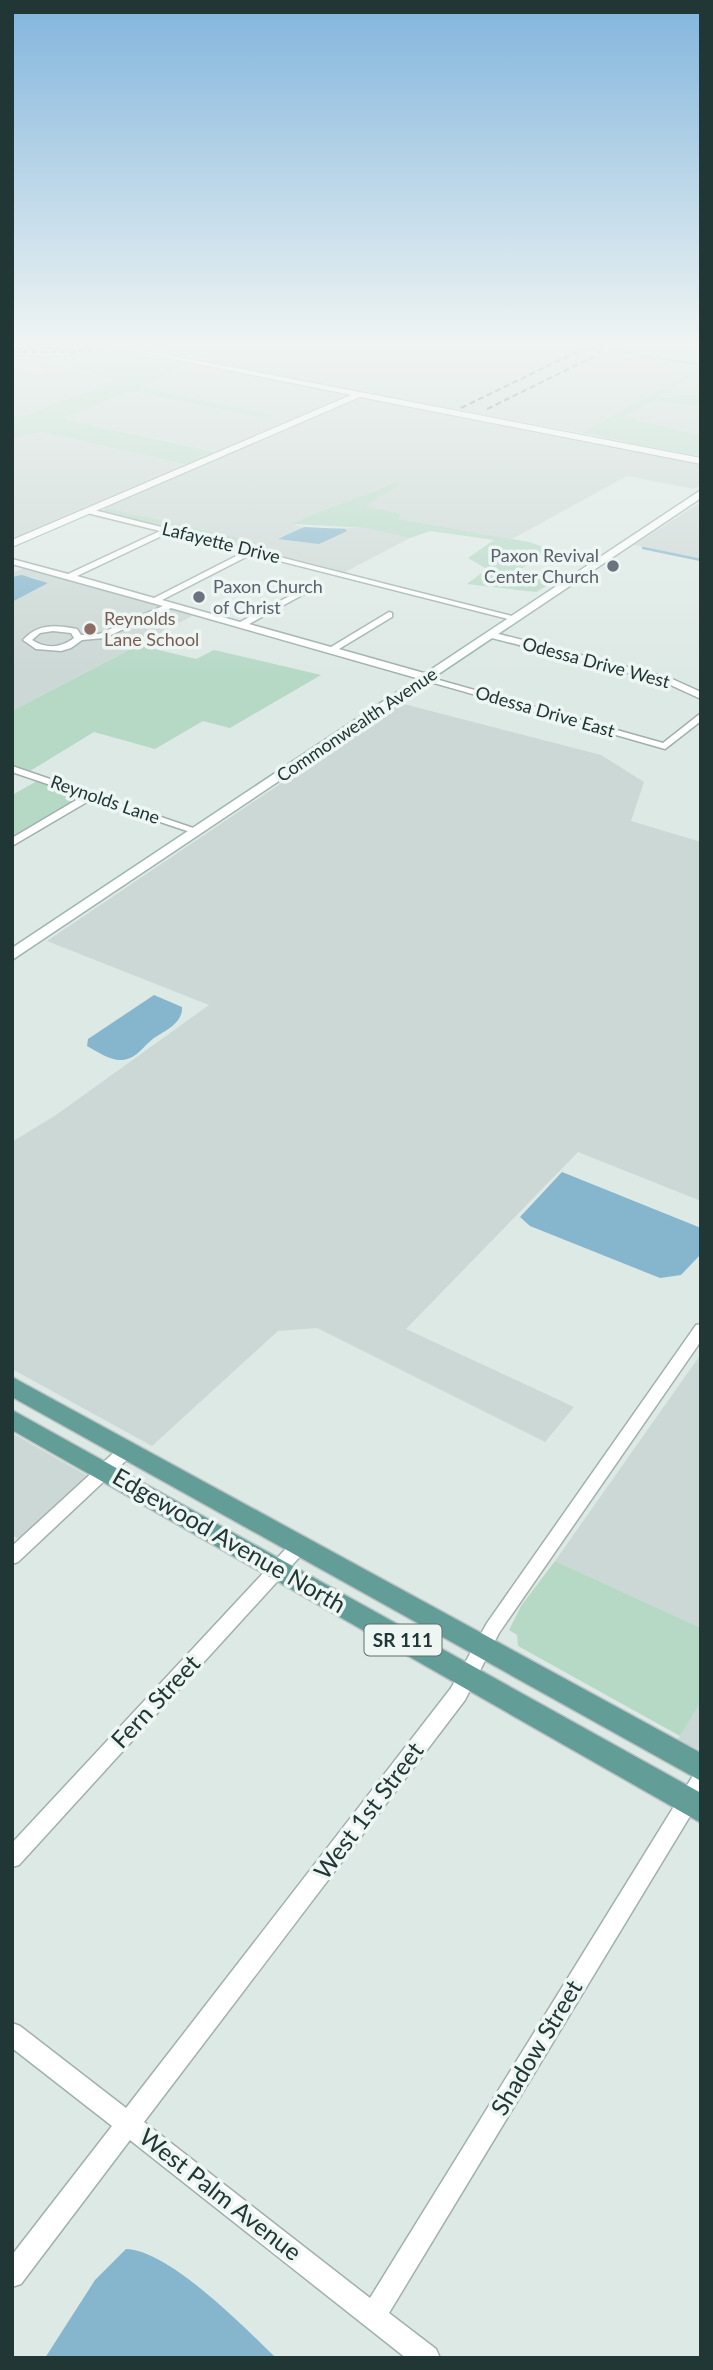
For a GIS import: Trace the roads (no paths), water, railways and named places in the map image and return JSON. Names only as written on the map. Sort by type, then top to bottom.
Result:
[{"type":"main road","name":"Commonwealth Avenue","points":[[12,955],[701,493]]},
{"type":"main road","name":"Edgewood Avenue North","points":[[12,1386],[701,1768]]},
{"type":"main road","name":"Edgewood Avenue North","points":[[12,1419],[466,1676],[696,1797]]},
{"type":"street","points":[[12,544],[220,455]]},
{"type":"street","points":[[668,455],[701,461]]},
{"type":"street","name":"Lafayette Drive","points":[[90,511],[516,618]]},
{"type":"street","points":[[69,577],[168,530]]},
{"type":"street","points":[[154,601],[252,551]]},
{"type":"street","name":"Odessa Drive East","points":[[12,561],[665,746],[684,730]]},
{"type":"street","points":[[240,625],[303,591]]},
{"type":"street","points":[[79,638],[74,631],[53,628],[32,634],[27,640],[34,646],[50,649],[67,646],[79,638],[101,636],[171,605]]},
{"type":"street","points":[[332,650],[389,615]]},
{"type":"street","name":"Odessa Drive West","points":[[491,635],[667,680],[700,696]]},
{"type":"street","points":[[633,737],[684,730],[701,716]]},
{"type":"street","name":"Reynolds Lane","points":[[12,769],[197,831]]},
{"type":"street","points":[[12,844],[92,795]]},
{"type":"street","name":"West 1st Street","points":[[12,2274],[130,2124],[458,1694],[481,1647],[701,1329]]},
{"type":"street","points":[[12,1557],[127,1450]]},
{"type":"street","name":"Fern Street","points":[[12,1858],[299,1546]]},
{"type":"street","name":"Shadow Street","points":[[373,2316],[696,1797]]},
{"type":"street","name":"West Palm Avenue","points":[[12,2034],[427,2358]]},
{"type":"water","points":[[304,527],[347,531],[319,544],[278,539]]},
{"type":"water","points":[[22,575],[48,583],[12,602],[12,577]]},
{"type":"water","points":[[154,995],[182,1007],[182,1013],[173,1026],[154,1038],[138,1053],[118,1060],[87,1046],[88,1039]]},
{"type":"water","points":[[562,1172],[701,1228],[701,1254],[681,1275],[660,1278],[530,1226],[520,1217]]},
{"type":"water","points":[[126,2249],[163,2262],[184,2276],[226,2310],[276,2358],[45,2358],[95,2280]]},
{"type":"waterway","points":[[643,548],[701,560]]},
{"type":"place","name":"Paxon Revival Center Church","points":[[613,566]]},
{"type":"place","name":"Paxon Church of Christ","points":[[199,597]]},
{"type":"place","name":"Reynolds Lane School","points":[[90,629]]}]
